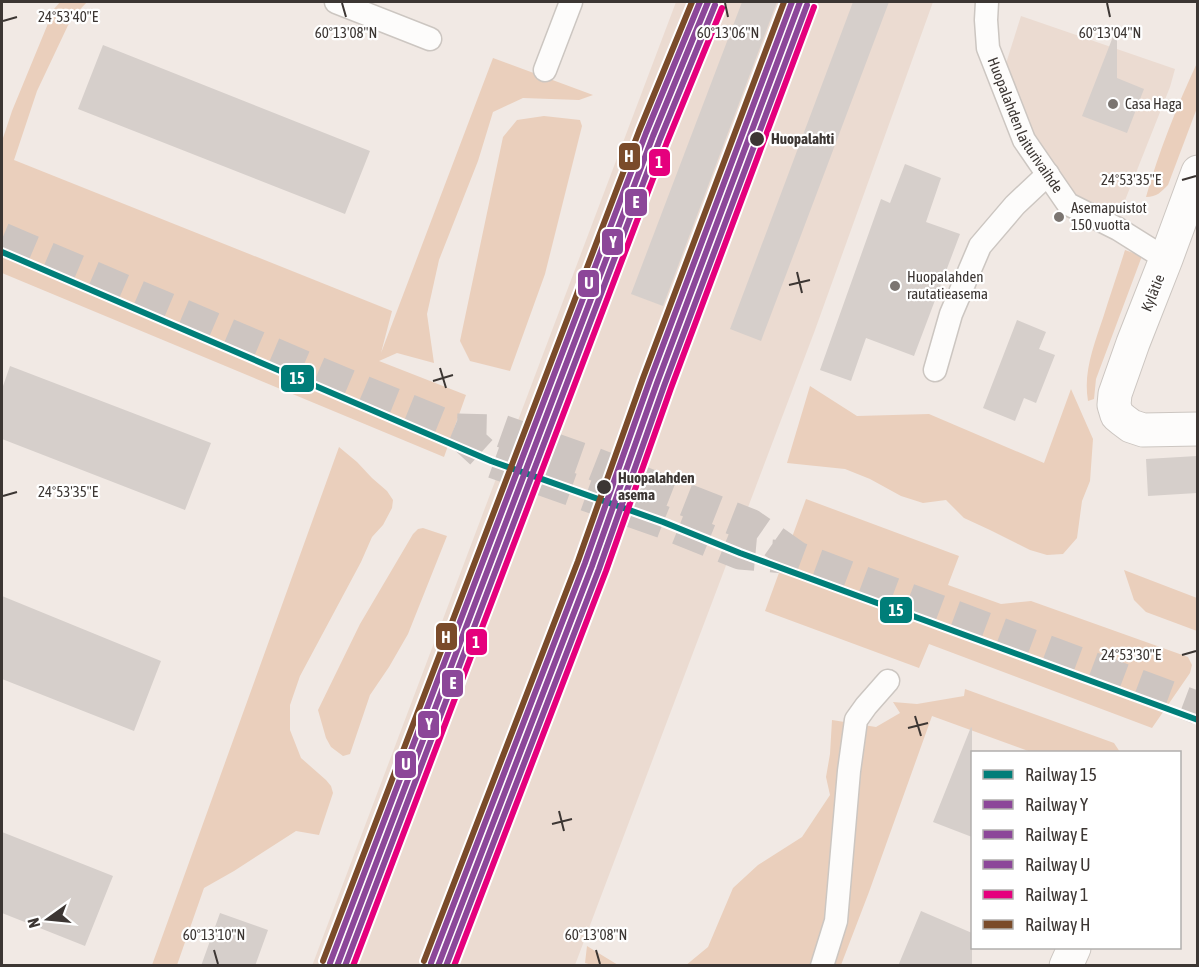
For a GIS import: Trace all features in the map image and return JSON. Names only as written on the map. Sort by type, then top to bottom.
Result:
[{"type":"street","name":"Kylätie","points":[[1197,172],[1133,343],[1115,394],[1114,405],[1117,415],[1131,426],[1143,430],[1197,429]]},
{"type":"street","points":[[1066,966],[1074,949]]},
{"type":"lane","points":[[336,2],[430,39]]},
{"type":"lane","points":[[545,70],[571,2]]},
{"type":"lane","name":"Huopalahden laiturivaihde","points":[[987,2],[988,48],[1024,140],[1068,204],[1118,229],[1166,259]]},
{"type":"lane","points":[[934,370],[951,314],[980,246],[1015,205],[1048,174]]},
{"type":"lane","points":[[822,966],[836,921],[849,771],[856,720],[888,681]]},
{"type":"shaded area","points":[[60,2],[87,2],[71,19],[37,91],[14,160],[392,311],[381,353],[493,58],[593,95],[579,100],[523,98],[493,112],[478,161],[439,260],[427,314],[434,363],[397,353],[379,361],[466,395],[444,457],[2,273],[2,141],[54,9]]},
{"type":"shaded area","points":[[676,2],[933,2],[815,330],[575,965],[312,966]]},
{"type":"shaded area","points":[[1021,16],[1175,69],[1116,223],[1071,202],[1021,122],[1002,76]]},
{"type":"shaded area","points":[[1197,63],[1197,108],[1168,185],[1156,195],[1146,197],[1169,129]]},
{"type":"shaded area","points":[[544,116],[580,120],[582,126],[545,274],[510,371],[470,361],[460,341],[503,137],[517,120]]},
{"type":"shaded area","points":[[1125,250],[1142,256],[1096,379],[1094,399],[1088,401],[1087,380],[1090,359]]},
{"type":"shaded area","points":[[810,386],[857,416],[929,414],[1044,463],[1071,389],[1093,439],[1090,481],[1082,501],[1077,538],[1063,554],[1047,555],[1030,550],[964,518],[946,500],[923,503],[901,496],[870,479],[845,469],[787,463]]},
{"type":"shaded area","points":[[339,447],[387,491],[393,500],[392,508],[383,525],[372,537],[300,676],[290,705],[290,730],[301,758],[326,780],[333,793],[319,835],[296,831],[204,888],[177,965],[152,965]]},
{"type":"shaded area","points":[[806,499],[959,556],[948,585],[1001,604],[1031,601],[1188,657],[1192,665],[1190,673],[1152,728],[929,644],[919,668],[765,611]]},
{"type":"shaded area","points":[[423,528],[447,536],[408,634],[370,695],[350,754],[343,756],[331,747],[326,738],[318,710],[360,624],[413,534]]},
{"type":"shaded area","points":[[1124,570],[1197,598],[1197,631],[1146,612],[1134,600]]},
{"type":"shaded area","points":[[965,689],[1114,743],[1119,751],[1028,751],[932,716],[841,965],[685,966],[708,947],[733,888],[758,865],[802,837],[830,795],[826,777],[832,720],[876,727],[900,713],[893,702],[917,704],[964,696]]},
{"type":"shaded area","points":[[587,946],[618,965],[585,963]]},
{"type":"building","points":[[742,2],[777,2],[663,306],[631,294]]},
{"type":"building","points":[[853,2],[889,2],[761,341],[730,329]]},
{"type":"building","points":[[1114,34],[1117,34],[1117,78],[1144,89],[1127,133],[1082,116]]},
{"type":"building","points":[[103,45],[370,151],[345,214],[78,109]]},
{"type":"building","name":"Huopalahden rautatieasema","points":[[905,164],[941,178],[926,222],[960,234],[914,356],[866,338],[851,381],[820,370],[881,199],[890,203]]},
{"type":"building","points":[[1017,320],[1046,332],[1039,349],[1055,355],[1036,403],[1024,398],[1015,421],[983,408]]},
{"type":"building","points":[[10,366],[211,443],[185,510],[2,439],[2,389]]},
{"type":"building","points":[[1197,456],[1197,493],[1148,496],[1146,459]]},
{"type":"building","points":[[2,596],[161,661],[134,731],[2,679]]},
{"type":"building","points":[[971,727],[971,837],[933,822]]},
{"type":"building","points":[[2,832],[113,876],[85,946],[2,913]]},
{"type":"building","points":[[921,911],[971,933],[972,966],[898,966]]},
{"type":"building","points":[[220,913],[268,930],[255,966],[201,966]]},
{"type":"tunnel","points":[[2,239],[457,430],[502,431],[592,463],[750,525],[797,558],[1198,708]]},
{"type":"tunnel","points":[[457,430],[491,461],[663,522],[740,553],[795,558]]},
{"type":"rail line","name":"H","points":[[323,961],[639,131],[692,2]]},
{"type":"rail line","name":"U","points":[[330,963],[646,133],[700,2]]},
{"type":"rail line","name":"Y","points":[[337,966],[653,136],[708,2]]},
{"type":"rail line","name":"H","points":[[424,961],[578,561],[643,378],[784,2]]},
{"type":"rail line","name":"U","points":[[431,963],[585,563],[650,380],[792,2]]},
{"type":"rail line","name":"Y","points":[[438,966],[592,566],[657,383],[800,2]]},
{"type":"rail line","name":"E","points":[[345,966],[660,139],[715,5]]},
{"type":"rail line","name":"E","points":[[446,966],[599,569],[664,386],[807,5]]},
{"type":"rail line","name":"1","points":[[454,966],[606,571],[671,388],[814,7]]},
{"type":"rail line","name":"1","points":[[353,966],[667,142],[722,8]]},
{"type":"rail line","name":"15","points":[[2,252],[491,461],[663,522],[740,553],[1198,720]]},
{"type":"place","name":"Casa Haga","points":[[1113,104]]},
{"type":"place","name":"Huopalahti","points":[[757,139]]},
{"type":"place","name":"Asemapuistot 150 vuotta","points":[[1059,217]]},
{"type":"place","name":"Huopalahden rautatieasema","points":[[895,286]]},
{"type":"place","name":"Huopalahden asema","points":[[604,487]]}]
